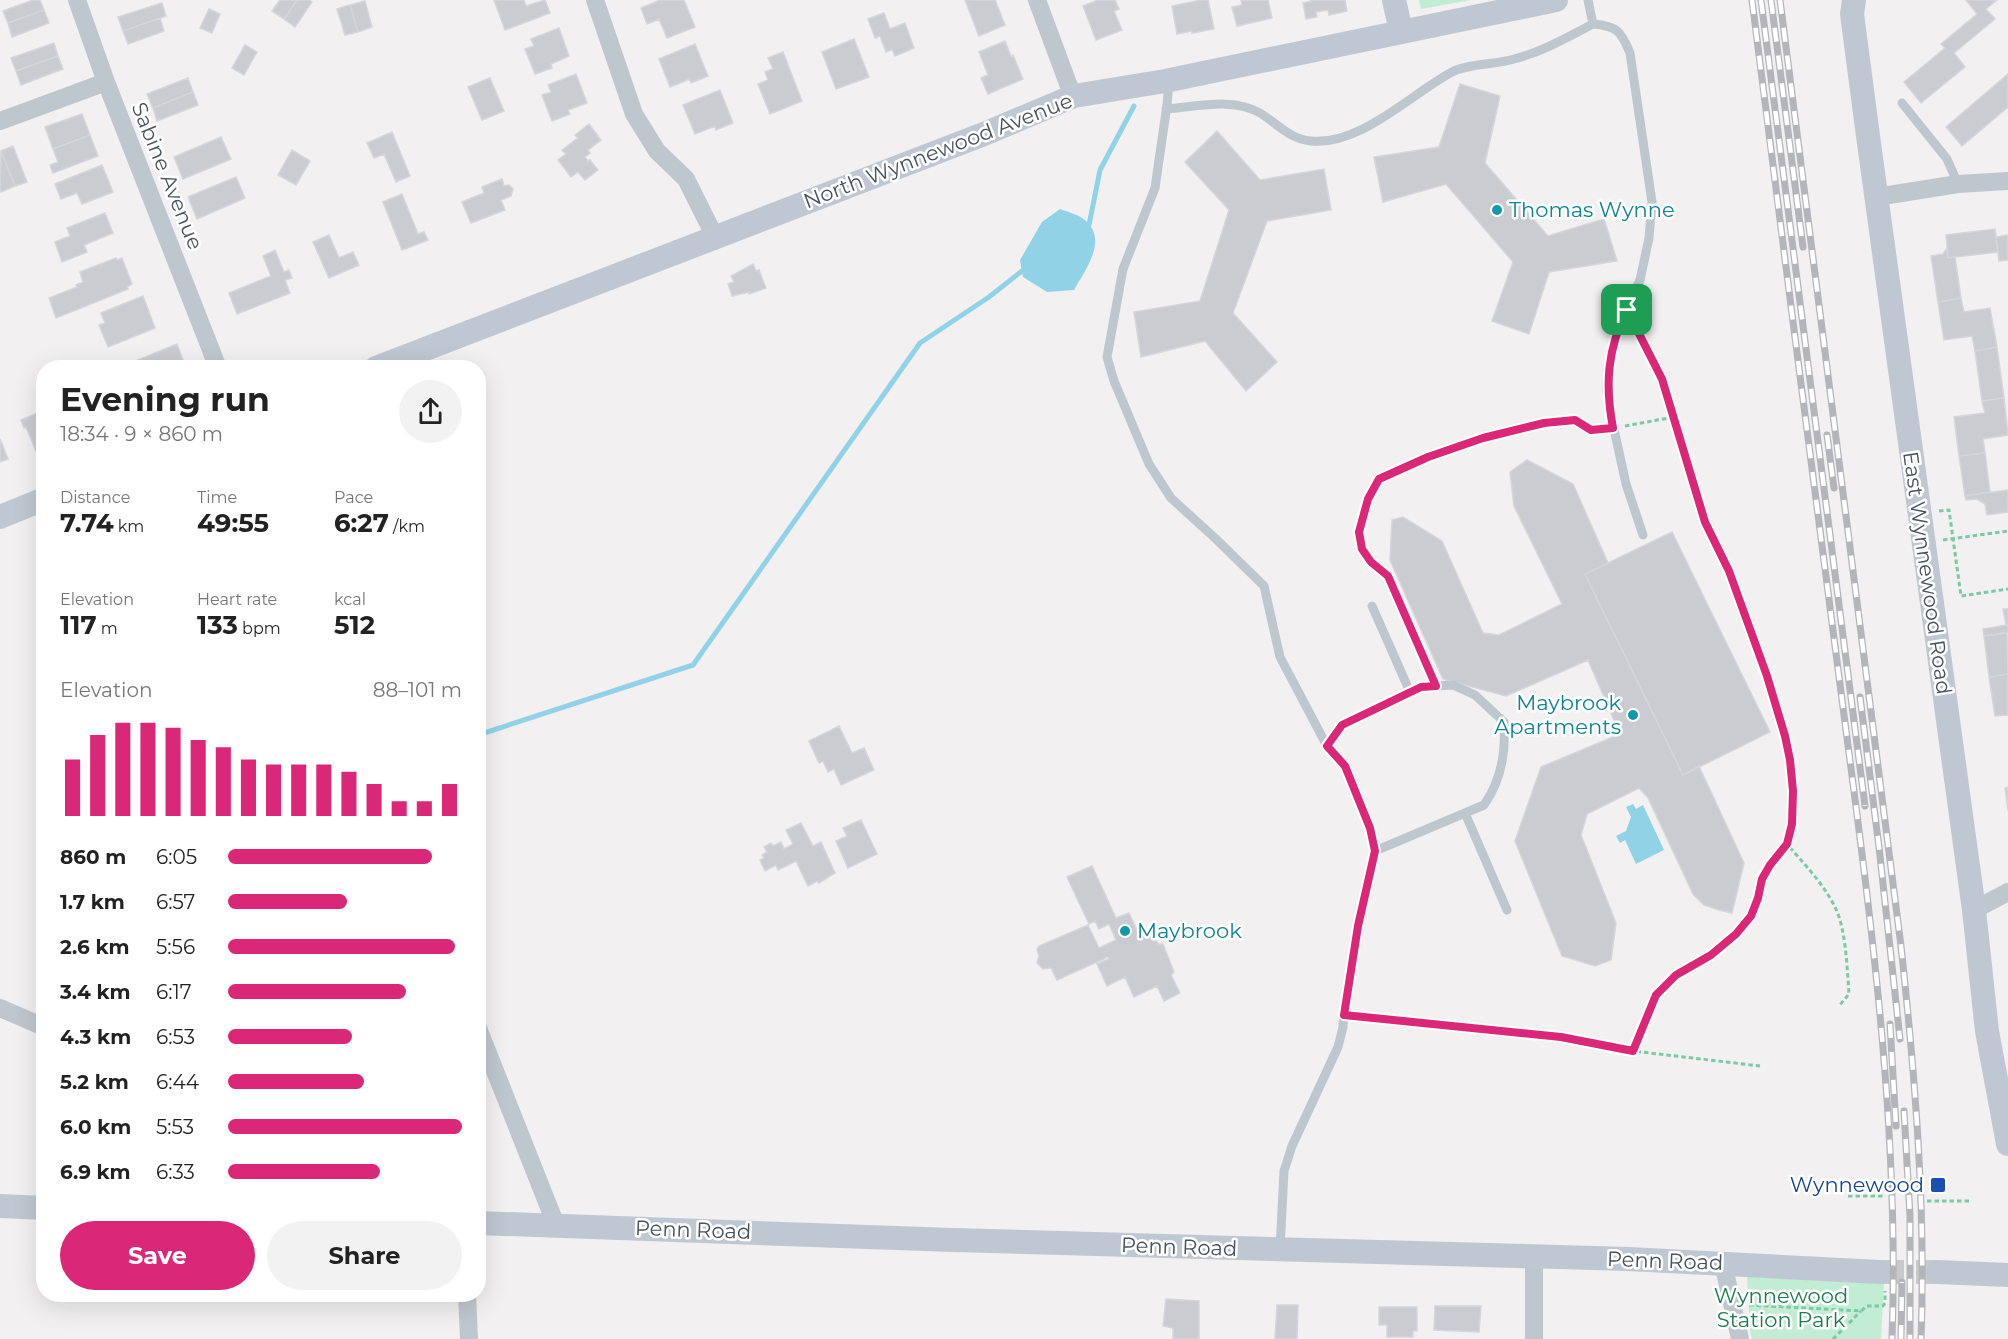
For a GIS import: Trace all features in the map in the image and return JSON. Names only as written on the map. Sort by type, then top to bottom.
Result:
[{"type":"street","name":"Sabine Avenue","points":[[77,0],[106,82],[215,360]]},
{"type":"street","points":[[595,0],[634,114],[657,151],[686,179],[715,237]]},
{"type":"street","points":[[1037,0],[1073,97]]},
{"type":"street","points":[[1394,0],[1401,31]]},
{"type":"street","name":"North Wynnewood Avenue","points":[[397,360],[984,134],[1073,97],[1165,81],[1556,0]]},
{"type":"street","name":"East Wynnewood Road","points":[[1850,5],[1974,910],[1987,1031],[2008,1144]]},
{"type":"street","points":[[0,122],[106,82]]},
{"type":"street","points":[[1876,197],[1958,184],[2008,181]]},
{"type":"street","points":[[0,517],[36,502]]},
{"type":"street","points":[[1974,910],[2008,892]]},
{"type":"street","points":[[0,1008],[36,1024]]},
{"type":"street","points":[[486,1049],[556,1225]]},
{"type":"street","points":[[0,1206],[36,1208]]},
{"type":"street","name":"Penn Road","points":[[486,1222],[944,1240],[1723,1263],[1882,1277]]},
{"type":"street","points":[[1534,1257],[1534,1339]]},
{"type":"street","points":[[1723,1263],[1740,1339]]},
{"type":"street","points":[[1938,1272],[2008,1275]]},
{"type":"street","points":[[467,1302],[469,1339]]},
{"type":"lane","points":[[1588,0],[1593,24]]},
{"type":"lane","points":[[1166,110],[1225,104],[1239,105],[1260,113],[1296,138],[1330,141],[1366,127],[1454,71],[1516,59],[1593,24],[1607,25],[1616,29],[1624,38],[1630,53],[1652,202],[1649,238],[1640,280],[1617,330],[1608,368],[1608,390],[1613,428],[1626,484],[1643,535]]},
{"type":"lane","points":[[1165,81],[1168,93],[1155,188],[1123,269],[1107,357],[1114,381],[1149,464],[1171,498],[1264,586],[1280,657],[1327,746],[1345,766],[1370,828],[1375,851],[1357,934],[1344,1028],[1338,1047],[1292,1146],[1284,1171],[1280,1250]]},
{"type":"lane","points":[[1902,103],[1947,159],[1958,184]]},
{"type":"lane","points":[[1372,606],[1410,692]]},
{"type":"lane","points":[[1327,746],[1342,725],[1421,687],[1453,686],[1475,695],[1504,722],[1505,738],[1502,761],[1496,781],[1484,805],[1375,851]]},
{"type":"lane","points":[[1465,813],[1507,910]]},
{"type":"path","points":[[1627,310],[1662,379],[1705,522],[1729,571],[1774,697],[1790,760],[1793,791],[1792,824],[1787,844],[1762,879],[1751,916],[1736,934],[1711,955],[1676,975],[1656,995],[1633,1051]]},
{"type":"path","points":[[1436,686],[1388,576],[1371,562],[1362,549],[1359,532],[1368,499],[1379,479],[1428,457],[1483,438],[1544,423],[1575,420],[1591,430],[1674,417]]},
{"type":"path","points":[[2008,531],[1952,539],[1961,596],[2008,589]]},
{"type":"path","points":[[1787,844],[1819,882],[1835,908],[1842,931],[1849,994],[1839,1006]]},
{"type":"path","points":[[1344,1015],[1539,1034],[1633,1051],[1760,1066]]},
{"type":"path","points":[[1848,1196],[1883,1196]]},
{"type":"path","points":[[1927,1201],[1970,1201]]},
{"type":"path","points":[[1833,1339],[1867,1306],[1883,1306],[1886,1303],[1882,1277]]},
{"type":"path","points":[[1732,1304],[1861,1311]]},
{"type":"green space","points":[[1419,0],[1471,0],[1421,9]]},
{"type":"green space","name":"Wynnewood Station Park","points":[[1747,1275],[1884,1283],[1881,1339],[1752,1339]]},
{"type":"water","points":[[1060,209],[1086,221],[1095,237],[1095,246],[1088,265],[1074,290],[1047,292],[1023,277],[1020,260],[1042,222]]},
{"type":"water","points":[[1633,804],[1636,809],[1643,805],[1664,850],[1636,864],[1625,840],[1620,843],[1616,836],[1626,831],[1631,817],[1626,807]]},
{"type":"building","points":[[33,0],[40,0],[44,10],[8,23],[3,11]]},
{"type":"building","points":[[280,0],[297,0],[284,19],[272,11]]},
{"type":"building","points":[[297,0],[312,2],[295,27],[284,19]]},
{"type":"building","points":[[494,0],[524,0],[526,6],[545,0],[550,13],[505,30]]},
{"type":"building","points":[[660,0],[684,0],[695,27],[667,38],[659,19],[647,24],[641,8]]},
{"type":"building","points":[[965,0],[995,0],[1005,25],[979,36]]},
{"type":"building","points":[[1098,0],[1115,0],[1119,9],[1114,11],[1122,30],[1096,40],[1083,6]]},
{"type":"building","points":[[1208,0],[1214,29],[1177,34],[1172,6]]},
{"type":"building","points":[[1241,0],[1268,0],[1272,18],[1237,26],[1232,7],[1242,5]]},
{"type":"building","points":[[1314,0],[1345,0],[1347,11],[1329,15],[1328,10],[1316,12],[1317,17],[1306,19],[1303,3]]},
{"type":"building","points":[[1966,0],[1997,0],[1986,9],[1995,19],[1954,53],[1965,67],[1921,103],[1904,82],[1945,48],[1941,44],[1977,14]]},
{"type":"building","points":[[365,1],[372,27],[358,32],[350,5]]},
{"type":"building","points":[[162,3],[166,16],[123,31],[118,17]]},
{"type":"building","points":[[350,5],[358,32],[345,35],[337,9]]},
{"type":"building","points":[[209,9],[220,14],[212,33],[200,28]]},
{"type":"building","points":[[44,10],[49,23],[12,37],[8,23]]},
{"type":"building","points":[[884,13],[890,29],[905,23],[914,48],[895,56],[892,49],[886,52],[880,36],[875,38],[868,19]]},
{"type":"building","points":[[160,18],[164,31],[128,44],[123,31]]},
{"type":"building","points":[[559,28],[569,56],[551,64],[552,68],[535,74],[525,49],[534,46],[531,39]]},
{"type":"building","points":[[854,39],[869,77],[836,89],[822,52]]},
{"type":"building","points":[[1005,41],[1023,79],[988,94],[981,78],[988,75],[979,52]]},
{"type":"building","points":[[54,43],[58,56],[16,71],[11,58]]},
{"type":"building","points":[[695,44],[708,76],[691,83],[690,79],[670,87],[659,59]]},
{"type":"building","points":[[245,45],[257,52],[244,75],[232,68]]},
{"type":"building","points":[[783,52],[802,101],[770,114],[758,84],[768,80],[765,72],[773,69],[768,58]]},
{"type":"building","points":[[58,56],[63,69],[21,85],[16,71]]},
{"type":"building","points":[[576,74],[587,103],[568,110],[570,114],[552,121],[542,95],[551,92],[548,85]]},
{"type":"building","points":[[2008,74],[2008,107],[1962,146],[1946,127]]},
{"type":"building","points":[[188,78],[193,92],[153,108],[147,94]]},
{"type":"building","points":[[490,78],[504,111],[482,120],[468,87]]},
{"type":"building","name":"Thomas Wynne","points":[[1460,84],[1500,96],[1485,163],[1548,236],[1604,219],[1617,261],[1549,272],[1529,334],[1492,321],[1513,262],[1446,184],[1383,202],[1374,157],[1439,147]]},
{"type":"building","points":[[720,90],[733,123],[716,130],[715,126],[695,134],[683,105]]},
{"type":"building","points":[[193,92],[198,105],[157,121],[153,108]]},
{"type":"building","points":[[82,114],[90,135],[53,149],[45,127]]},
{"type":"building","points":[[589,124],[601,140],[588,150],[590,153],[585,157],[598,170],[585,180],[578,172],[571,177],[558,160],[566,154],[562,150],[578,138],[575,135]]},
{"type":"building","points":[[1217,131],[1260,180],[1324,169],[1331,210],[1267,221],[1233,313],[1277,362],[1246,391],[1205,341],[1141,357],[1134,312],[1200,301],[1229,210],[1185,162]]},
{"type":"building","points":[[392,132],[410,176],[396,182],[384,154],[374,158],[367,143]]},
{"type":"building","points":[[90,135],[98,156],[53,173],[50,165],[58,162],[53,149]]},
{"type":"building","points":[[221,137],[231,159],[183,179],[174,157]]},
{"type":"building","points":[[13,146],[27,182],[15,186],[1,151]]},
{"type":"building","points":[[292,150],[310,161],[296,185],[278,175]]},
{"type":"building","points":[[1,151],[15,186],[1,192],[0,189]]},
{"type":"building","points":[[102,165],[113,192],[82,204],[77,193],[61,199],[55,184]]},
{"type":"building","points":[[236,177],[245,198],[197,219],[188,197]]},
{"type":"building","points":[[502,179],[504,186],[509,185],[513,189],[511,196],[501,200],[505,210],[471,223],[462,202],[484,193],[482,187]]},
{"type":"building","points":[[402,194],[418,234],[424,232],[428,240],[402,250],[383,202]]},
{"type":"building","points":[[105,213],[113,233],[84,245],[87,252],[62,262],[55,242],[70,236],[67,228]]},
{"type":"building","points":[[1995,229],[1998,252],[1948,258],[1946,235]]},
{"type":"building","points":[[329,235],[339,258],[353,252],[359,265],[329,278],[313,242]]},
{"type":"building","points":[[2008,235],[2008,260],[1999,261],[1996,237]]},
{"type":"building","points":[[1947,248],[1948,258],[1955,257],[1961,298],[1938,302],[1931,256],[1943,254]]},
{"type":"building","points":[[275,250],[284,272],[289,270],[292,278],[285,280],[290,293],[237,314],[229,293],[271,276],[263,256]]},
{"type":"building","points":[[116,258],[117,260],[122,258],[132,284],[127,287],[128,289],[56,318],[49,298],[77,287],[76,285],[83,282],[80,272]]},
{"type":"building","points":[[753,264],[756,271],[759,270],[766,288],[749,294],[749,292],[732,296],[728,284],[734,282],[731,276]]},
{"type":"building","points":[[143,296],[155,328],[108,347],[99,325],[105,323],[101,313]]},
{"type":"building","points":[[1961,298],[1964,312],[1990,308],[1997,347],[1975,351],[1972,336],[1944,340],[1938,302]]},
{"type":"building","points":[[177,344],[183,360],[138,360]]},
{"type":"building","points":[[1997,347],[2004,398],[1982,401],[1975,351]]},
{"type":"building","points":[[2004,398],[2008,435],[1983,439],[1985,453],[1959,456],[1954,417],[1985,413],[1982,401]]},
{"type":"building","points":[[36,414],[36,451],[26,427],[24,428],[21,420]]},
{"type":"building","points":[[0,439],[8,459],[0,462]]},
{"type":"building","points":[[1985,453],[1990,492],[1965,496],[1959,456]]},
{"type":"building","name":"Maybrook Apartments","points":[[1527,460],[1573,484],[1608,563],[1585,574],[1683,775],[1699,766],[1744,863],[1732,913],[1719,910],[1704,905],[1693,894],[1648,798],[1639,788],[1587,814],[1581,835],[1616,923],[1611,960],[1595,966],[1562,956],[1515,841],[1541,767],[1620,734],[1588,660],[1506,696],[1443,679],[1390,560],[1392,520],[1403,517],[1442,541],[1483,633],[1499,635],[1562,604],[1514,506],[1510,472]]},
{"type":"building","points":[[2008,490],[2008,512],[1987,515],[1985,504],[1977,499],[1966,500],[1965,496]]},
{"type":"building","points":[[1672,532],[1770,732],[1683,775],[1585,574]]},
{"type":"building","points":[[2003,609],[2008,609],[2008,632],[1984,636],[1983,629],[2006,625]]},
{"type":"building","points":[[2007,633],[2008,674],[1989,677],[1984,636]]},
{"type":"building","points":[[2008,674],[2008,715],[1995,716],[1989,677]]},
{"type":"building","points":[[839,726],[852,753],[864,748],[874,770],[841,785],[834,769],[828,772],[823,761],[819,763],[809,741]]},
{"type":"building","points":[[2008,787],[2008,811],[2005,788]]},
{"type":"building","points":[[861,820],[877,854],[848,868],[836,841],[847,836],[843,828]]},
{"type":"building","points":[[801,823],[813,846],[821,842],[835,873],[819,883],[817,881],[808,886],[796,861],[778,870],[776,865],[765,871],[760,860],[767,852],[764,847],[771,843],[773,846],[781,842],[784,849],[793,844],[786,830]]},
{"type":"building","name":"Maybrook","points":[[1092,866],[1116,918],[1129,913],[1139,935],[1153,934],[1158,944],[1163,944],[1174,972],[1171,975],[1180,993],[1164,1001],[1157,986],[1134,997],[1125,977],[1107,986],[1097,964],[1109,959],[1108,957],[1057,980],[1051,968],[1043,969],[1037,963],[1039,946],[1088,925],[1099,948],[1116,940],[1109,924],[1099,929],[1095,921],[1089,924],[1067,877]]},
{"type":"building","points":[[1166,1299],[1199,1301],[1199,1339],[1173,1339],[1173,1328],[1163,1326]]},
{"type":"building","points":[[1277,1305],[1298,1305],[1297,1339],[1275,1339]]},
{"type":"building","points":[[1435,1306],[1481,1306],[1479,1332],[1434,1330]]},
{"type":"building","points":[[1379,1307],[1417,1307],[1417,1331],[1413,1331],[1413,1337],[1387,1337],[1387,1325],[1379,1325]]},
{"type":"waterway","points":[[1084,228],[1089,225],[1100,170],[1134,106]]},
{"type":"waterway","points":[[486,732],[693,665],[920,343],[989,297],[1027,267]]},
{"type":"tunnel","points":[[1880,1272],[1938,1272]]},
{"type":"railway","points":[[1752,0],[1872,934],[1887,1096],[1893,1258],[1892,1339]]},
{"type":"railway","points":[[1761,0],[1865,806]]},
{"type":"railway","points":[[1771,0],[1803,247]]},
{"type":"railway","points":[[1780,0],[1901,946],[1911,1044],[1921,1191],[1921,1339]]},
{"type":"railway","points":[[1827,435],[1834,488]]},
{"type":"railway","points":[[1860,697],[1900,1039]]},
{"type":"railway","points":[[1890,1024],[1896,1126]]},
{"type":"railway","points":[[1904,1111],[1910,1216],[1910,1339]]},
{"type":"railway","points":[[1901,1339],[1902,1282]]},
{"type":"place","name":"Thomas Wynne","points":[[1497,210]]},
{"type":"place","name":"Maybrook Apartments","points":[[1633,715]]},
{"type":"place","name":"Maybrook","points":[[1125,931]]},
{"type":"place","name":"Wynnewood","points":[[1938,1185]]},
{"type":"route","points":[[1627,310],[1662,379],[1705,522],[1729,571],[1777,708],[1790,760],[1793,791],[1792,824],[1787,844],[1762,879],[1751,916],[1736,934],[1711,955],[1676,975],[1656,995],[1633,1051],[1561,1037],[1344,1015],[1358,926],[1375,851],[1370,828],[1345,766],[1327,746],[1342,725],[1421,687],[1436,686],[1388,576],[1371,562],[1362,549],[1359,532],[1368,499],[1379,479],[1428,457],[1483,438],[1544,423],[1575,420],[1591,430],[1613,428],[1608,390],[1608,368],[1617,330],[1627,310]]}]
